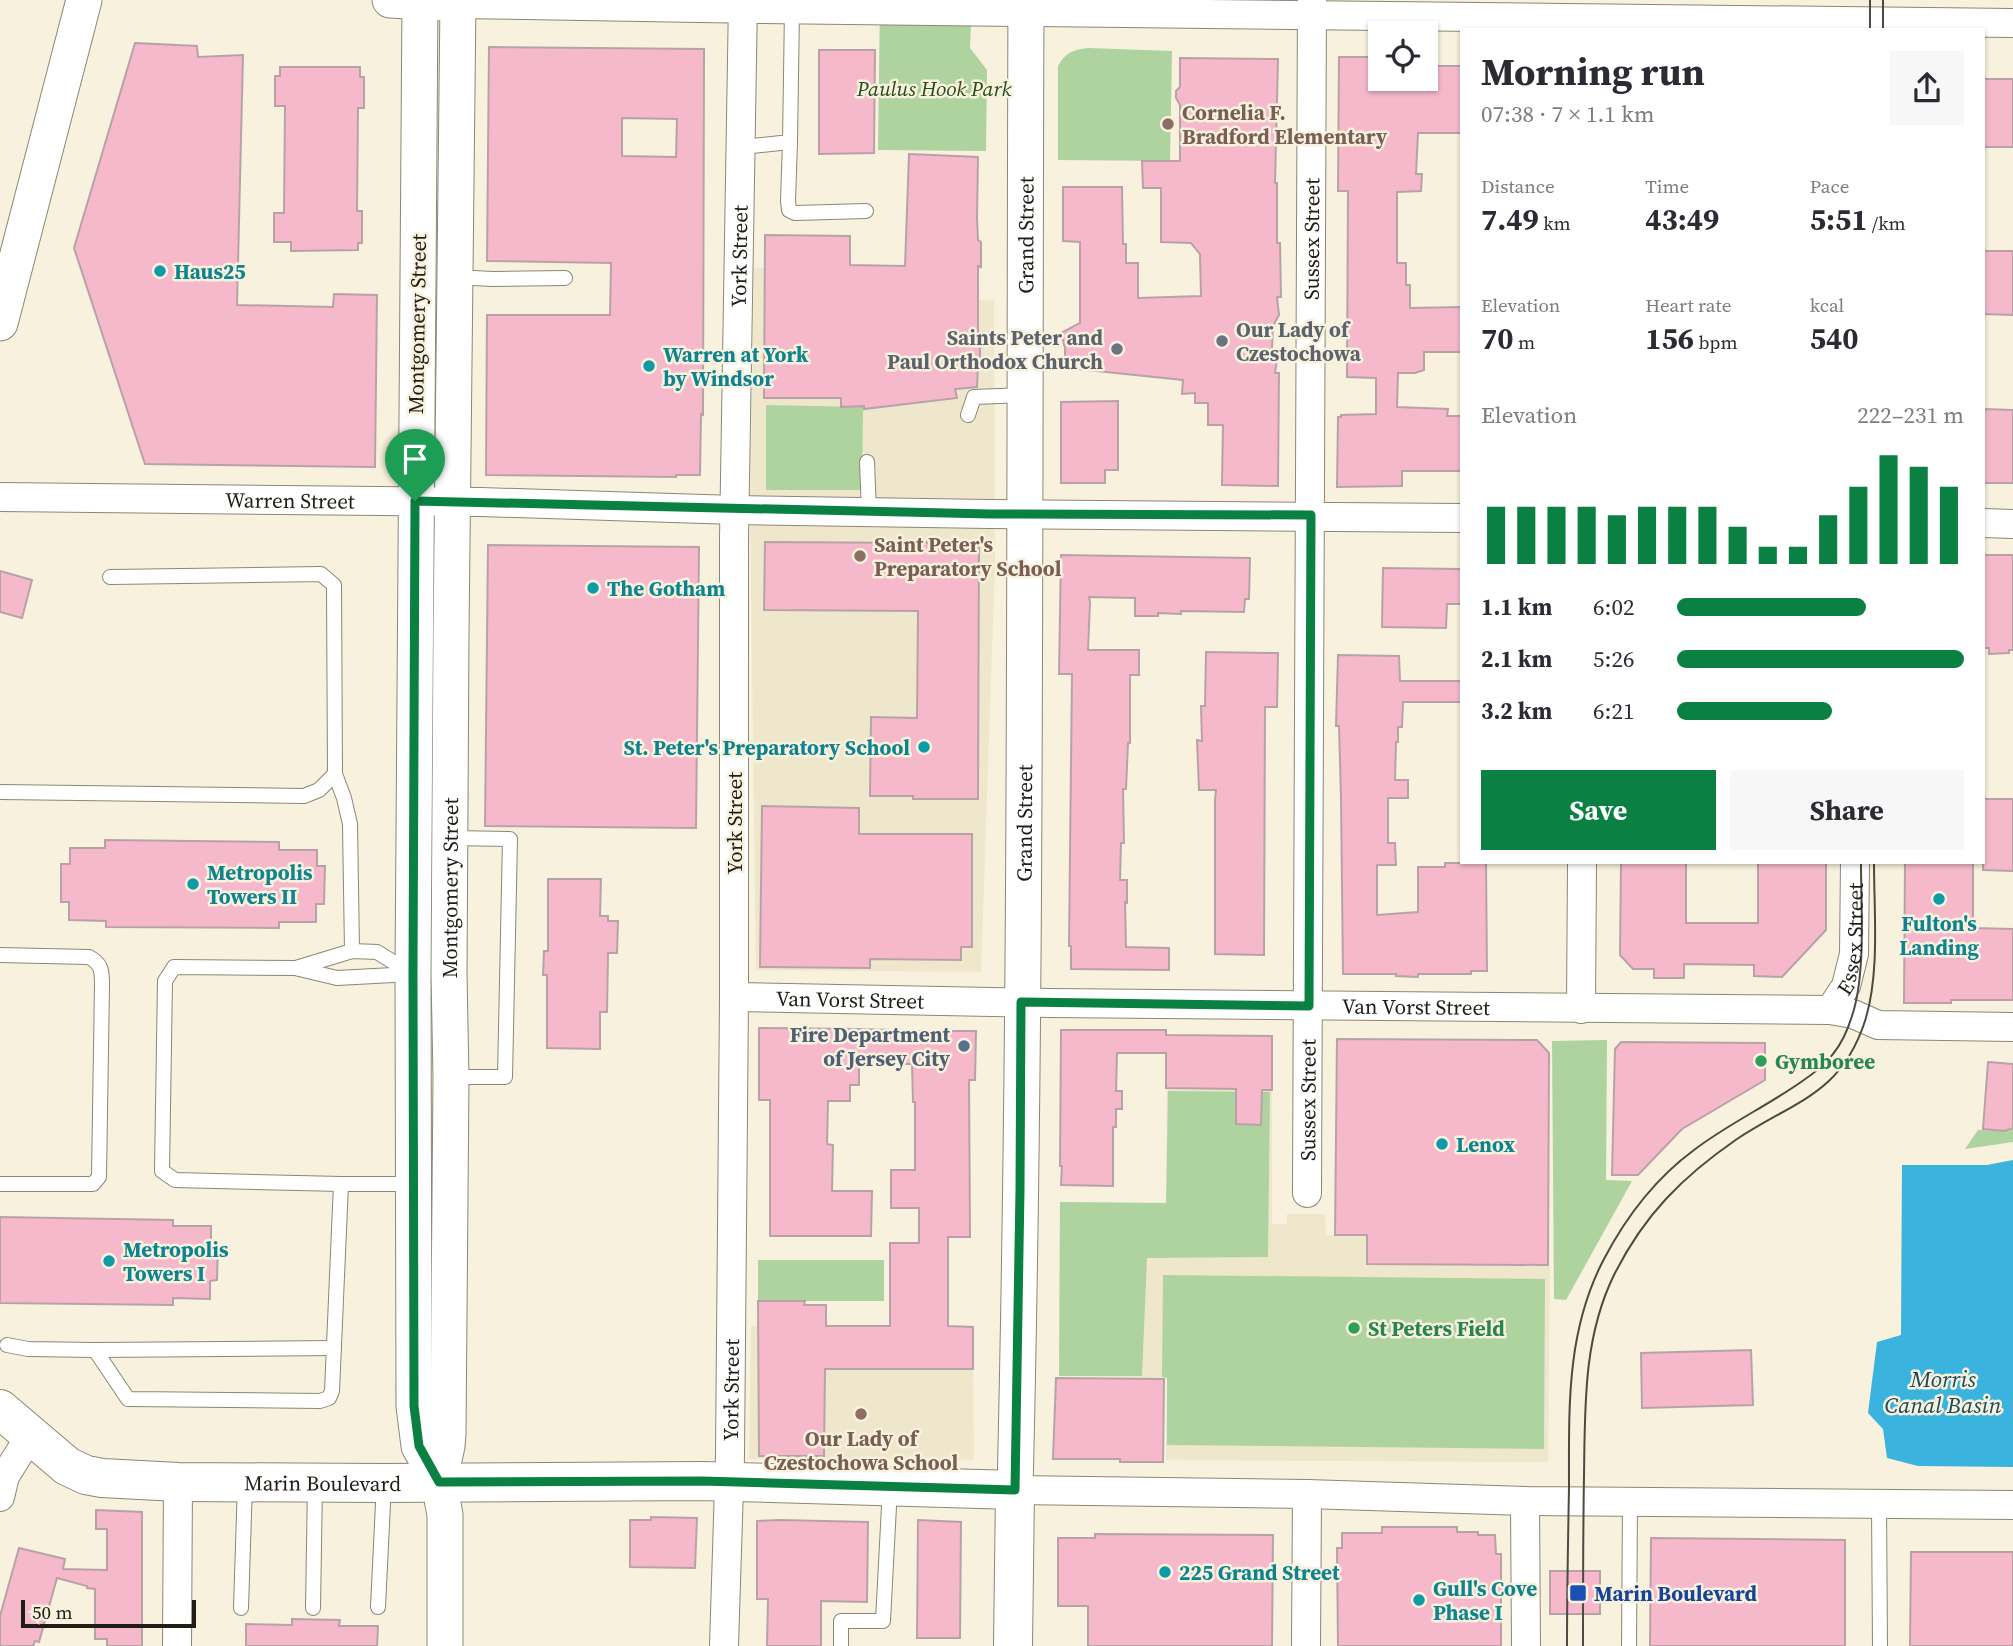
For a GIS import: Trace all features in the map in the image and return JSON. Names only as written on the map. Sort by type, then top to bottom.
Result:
[{"type":"main road","name":"Marin Boulevard","points":[[0,1409],[65,1465],[86,1475],[178,1482],[730,1482],[1015,1490]]},
{"type":"main road","name":"Grand Street","points":[[1013,1646],[1015,1490]]},
{"type":"street","points":[[0,323],[84,0]]},
{"type":"street","points":[[410,1],[743,5],[792,9],[1026,6],[1312,8],[1589,16],[1864,17],[2013,23]]},
{"type":"street","name":"Montgomery Street","points":[[410,1],[415,501],[415,1428],[419,1446],[439,1482],[446,1515],[445,1646]]},
{"type":"street","name":"Montgomery Street","points":[[439,1482],[448,1433],[452,1077],[449,974],[458,2]]},
{"type":"street","name":"York Street","points":[[724,1646],[730,1482],[735,510],[743,5]]},
{"type":"street","name":"Grand Street","points":[[1015,1490],[1020,1190],[1026,6]]},
{"type":"street","name":"Sussex Street","points":[[1307,1193],[1312,8]]},
{"type":"street","name":"Warren Street","points":[[0,497],[453,501],[869,512],[1460,517]]},
{"type":"street","points":[[1985,523],[2013,523]]},
{"type":"street","points":[[1581,864],[1581,1009]]},
{"type":"street","name":"Essex Street","points":[[1830,1010],[1846,986],[1854,954],[1855,864]]},
{"type":"street","points":[[413,974],[449,974]]},
{"type":"street","name":"Van Vorst Street","points":[[734,997],[1309,1006],[1830,1010],[1853,1014],[1878,1025],[2013,1027]]},
{"type":"street","points":[[415,1184],[450,1184]]},
{"type":"street","points":[[0,1497],[5,1476],[30,1436]]},
{"type":"street","points":[[177,1646],[178,1482]]},
{"type":"street","name":"Marin Boulevard","points":[[1015,1490],[1307,1494],[1630,1503],[2013,1505]]},
{"type":"street","points":[[1306,1646],[1307,1494]]},
{"type":"street","points":[[1525,1501],[1526,1646]]},
{"type":"lane","points":[[792,9],[789,210],[795,213],[866,211]]},
{"type":"lane","points":[[740,145],[790,142]]},
{"type":"lane","points":[[455,276],[492,279],[565,278]]},
{"type":"lane","points":[[968,415],[974,397],[1025,395]]},
{"type":"lane","points":[[867,461],[869,512]]},
{"type":"lane","points":[[110,576],[321,574],[334,585],[335,775],[350,824],[352,951]]},
{"type":"lane","points":[[0,792],[304,796],[319,790],[335,775]]},
{"type":"lane","points":[[450,838],[510,839],[505,1077],[452,1077]]},
{"type":"lane","points":[[295,968],[352,951],[377,952],[413,974]]},
{"type":"lane","points":[[0,955],[89,957],[102,969],[103,985],[99,1177],[93,1184],[0,1184]]},
{"type":"lane","points":[[413,974],[337,978],[295,968],[174,967],[165,981],[162,1171],[175,1180],[415,1184]]},
{"type":"lane","points":[[95,1350],[128,1399],[320,1401],[329,1398],[332,1391],[341,1184]]},
{"type":"lane","points":[[7,1345],[28,1349],[95,1350],[334,1348]]},
{"type":"lane","points":[[241,1608],[245,1482]]},
{"type":"lane","points":[[313,1608],[315,1482]]},
{"type":"lane","points":[[377,1607],[384,1483]]},
{"type":"lane","points":[[841,1646],[841,1621],[883,1621],[890,1485]]},
{"type":"lane","points":[[1629,1646],[1630,1503]]},
{"type":"lane","points":[[1879,1504],[1880,1646]]},
{"type":"shaded area","points":[[754,268],[873,268],[919,300],[994,300],[995,563],[981,972],[756,970],[750,515]]},
{"type":"shaded area","points":[[1166,1035],[1272,1036],[1272,1224],[1287,1224],[1287,1214],[1325,1214],[1326,1235],[1367,1235],[1367,1264],[1548,1265],[1548,1462],[1166,1460],[1167,1378],[1059,1376],[1060,1202],[1167,1203]]},
{"type":"shaded area","name":"Our Lady of Czestochowa School","points":[[751,1326],[851,1326],[851,1369],[973,1369],[974,1460],[749,1459]]},
{"type":"green space","name":"Paulus Hook Park","points":[[880,0],[972,0],[970,48],[987,70],[986,151],[878,150]]},
{"type":"green space","points":[[1088,48],[1172,51],[1170,161],[1058,160],[1058,66],[1070,52]]},
{"type":"green space","points":[[766,405],[863,407],[862,490],[766,490]]},
{"type":"green space","points":[[1607,1040],[1606,1180],[1632,1181],[1566,1300],[1554,1299],[1552,1041]]},
{"type":"green space","points":[[1168,1091],[1270,1092],[1268,1257],[1147,1258],[1142,1376],[1059,1376],[1060,1202],[1166,1203]]},
{"type":"green space","points":[[2013,1128],[2013,1142],[1965,1149],[1978,1130],[2005,1131]]},
{"type":"green space","points":[[758,1260],[884,1260],[884,1301],[758,1301]]},
{"type":"green space","name":"St Peters Field","points":[[1163,1275],[1545,1279],[1544,1449],[1167,1445],[1167,1378],[1162,1377]]},
{"type":"water","name":"Morris Canal Basin","points":[[2013,1160],[2013,1467],[1918,1466],[1887,1458],[1883,1429],[1868,1413],[1877,1342],[1901,1335],[1902,1165],[1987,1165]]},
{"type":"building","name":"Haus25","points":[[135,43],[197,46],[198,57],[243,55],[237,305],[333,307],[334,294],[377,295],[375,467],[145,464],[74,248]]},
{"type":"building","points":[[489,47],[704,49],[703,415],[701,414],[700,475],[486,475],[487,315],[610,315],[611,263],[487,261]],"holes":[[[622,118],[677,119],[676,157],[622,156]]]},
{"type":"building","points":[[819,50],[875,50],[874,153],[819,154]]},
{"type":"building","points":[[1339,57],[1368,57],[1368,91],[1438,91],[1438,66],[1460,66],[1460,133],[1418,133],[1416,174],[1422,174],[1421,191],[1397,192],[1397,263],[1406,263],[1410,308],[1460,307],[1460,352],[1424,352],[1424,370],[1398,373],[1397,407],[1448,409],[1447,416],[1460,416],[1460,471],[1402,471],[1402,486],[1337,487],[1338,417],[1376,414],[1376,378],[1347,377],[1348,191],[1338,191]]},
{"type":"building","points":[[1180,58],[1278,59],[1275,183],[1281,297],[1277,297],[1279,315],[1273,326],[1272,349],[1278,353],[1275,373],[1279,373],[1278,486],[1222,485],[1223,425],[1208,425],[1208,403],[1195,403],[1195,393],[1182,394],[1183,380],[1057,367],[1065,356],[1061,333],[1080,323],[1080,242],[1063,241],[1063,187],[1122,187],[1123,244],[1126,244],[1126,263],[1138,263],[1138,298],[1201,296],[1200,254],[1191,243],[1161,242],[1161,188],[1143,188],[1142,161],[1180,161],[1180,105],[1176,91],[1180,87]]},
{"type":"building","points":[[280,67],[360,67],[360,77],[364,77],[364,108],[358,108],[357,211],[362,211],[362,243],[358,243],[358,250],[291,251],[291,242],[274,242],[274,213],[284,213],[285,106],[275,106],[275,76],[280,76]]},
{"type":"building","points":[[1985,79],[2013,79],[2013,147],[1985,147]]},
{"type":"building","points":[[909,154],[978,157],[977,218],[981,267],[978,266],[980,360],[977,387],[955,389],[957,398],[864,409],[864,406],[841,407],[841,398],[764,398],[765,235],[850,236],[850,265],[905,266]]},
{"type":"building","points":[[1985,251],[2013,251],[2013,315],[1985,314]]},
{"type":"building","points":[[1118,401],[1118,470],[1105,470],[1105,483],[1061,483],[1061,402]]},
{"type":"building","points":[[1985,409],[2013,410],[2013,483],[1985,483]]},
{"type":"building","name":"St. Peter's Preparatory School","points":[[765,542],[979,542],[978,799],[870,796],[871,717],[917,718],[918,611],[764,610]]},
{"type":"building","points":[[488,545],[699,547],[696,828],[485,826]]},
{"type":"building","points":[[1061,555],[1250,558],[1249,599],[1245,599],[1244,612],[1181,611],[1181,614],[1135,616],[1135,598],[1089,597],[1088,650],[1139,650],[1139,675],[1130,675],[1130,743],[1126,789],[1123,789],[1124,843],[1121,843],[1120,880],[1127,880],[1126,947],[1169,948],[1169,970],[1071,969],[1072,674],[1059,674]]},
{"type":"building","points":[[1985,555],[2013,555],[2013,650],[2009,650],[2009,653],[1989,654],[1989,648],[1985,648]]},
{"type":"building","points":[[1383,568],[1460,569],[1460,604],[1447,604],[1446,628],[1382,627]]},
{"type":"building","points":[[0,571],[32,580],[22,618],[0,612]]},
{"type":"building","points":[[1206,652],[1278,653],[1277,707],[1265,707],[1264,955],[1215,954],[1216,790],[1199,790],[1197,740],[1202,741],[1201,706],[1205,706]]},
{"type":"building","points":[[1338,655],[1399,656],[1400,681],[1460,681],[1460,702],[1403,702],[1402,727],[1398,727],[1396,742],[1395,780],[1408,780],[1408,798],[1388,798],[1388,843],[1395,843],[1396,865],[1377,865],[1377,915],[1418,912],[1418,867],[1445,867],[1445,863],[1486,864],[1487,971],[1471,971],[1471,974],[1418,974],[1418,977],[1396,974],[1343,974],[1339,726],[1336,726]]},
{"type":"building","points":[[1985,799],[2013,799],[2013,871],[1983,870]]},
{"type":"building","points":[[762,806],[859,808],[859,834],[972,834],[972,947],[961,947],[961,960],[870,959],[870,968],[760,967]]},
{"type":"building","name":"Metropolis Towers II","points":[[105,840],[279,842],[279,850],[317,850],[317,866],[325,866],[324,904],[316,904],[316,922],[279,922],[279,928],[106,927],[106,921],[69,920],[69,902],[61,902],[61,864],[70,864],[70,848],[105,848]]},
{"type":"building","points":[[1621,864],[1686,864],[1686,923],[1758,923],[1758,864],[1826,864],[1826,930],[1782,977],[1754,976],[1754,965],[1684,964],[1684,978],[1654,978],[1654,969],[1633,969],[1620,955]]},
{"type":"building","name":"Fulton's Landing","points":[[1905,864],[1973,864],[1973,928],[2013,929],[2013,1000],[1904,1003]]},
{"type":"building","points":[[548,879],[601,879],[600,916],[608,916],[608,921],[618,921],[617,953],[608,953],[607,1012],[600,1012],[600,1049],[547,1048],[547,975],[543,975],[544,951],[548,951]]},
{"type":"building","points":[[759,1028],[976,1031],[975,1080],[969,1080],[970,1237],[948,1237],[948,1326],[973,1327],[973,1369],[825,1369],[824,1456],[759,1456],[758,1301],[805,1301],[804,1305],[826,1305],[826,1326],[890,1326],[890,1243],[919,1243],[919,1208],[891,1208],[891,1170],[915,1170],[912,1064],[859,1064],[859,1085],[850,1085],[850,1101],[828,1101],[827,1144],[833,1145],[832,1191],[872,1191],[871,1236],[770,1236],[770,1100],[759,1100]]},
{"type":"building","points":[[1061,1030],[1166,1030],[1166,1035],[1272,1036],[1272,1090],[1262,1090],[1261,1125],[1236,1124],[1236,1089],[1166,1088],[1166,1053],[1117,1053],[1116,1091],[1122,1091],[1122,1109],[1116,1109],[1116,1127],[1113,1127],[1113,1186],[1061,1185]]},
{"type":"building","name":"Lenox","points":[[1337,1039],[1537,1040],[1549,1053],[1548,1265],[1367,1264],[1367,1235],[1335,1235]]},
{"type":"building","points":[[1621,1042],[1765,1043],[1765,1080],[1682,1129],[1638,1175],[1612,1175],[1615,1049]]},
{"type":"building","points":[[1988,1062],[2013,1064],[2013,1128],[2005,1131],[1983,1129]]},
{"type":"building","name":"Metropolis Towers I","points":[[0,1217],[173,1220],[173,1226],[211,1226],[211,1242],[218,1243],[217,1280],[210,1281],[210,1299],[173,1298],[173,1305],[0,1303]]},
{"type":"building","points":[[1751,1350],[1753,1405],[1642,1408],[1641,1353]]},
{"type":"building","points":[[1056,1378],[1164,1379],[1163,1462],[1053,1459]]},
{"type":"building","points":[[96,1510],[142,1512],[142,1646],[107,1646],[107,1639],[95,1639],[95,1589],[57,1578],[39,1642],[35,1641],[33,1646],[0,1646],[0,1616],[19,1548],[65,1559],[63,1569],[107,1570],[107,1529],[96,1529]]},
{"type":"building","points":[[651,1517],[697,1518],[695,1568],[630,1567],[630,1520],[651,1520]]},
{"type":"building","points":[[918,1520],[961,1522],[960,1638],[917,1638]]},
{"type":"building","points":[[757,1521],[868,1522],[867,1602],[821,1601],[821,1646],[767,1646],[768,1599],[757,1599]]},
{"type":"building","name":"Gull's Cove Phase I","points":[[1382,1527],[1457,1527],[1457,1532],[1495,1535],[1496,1554],[1501,1554],[1501,1646],[1338,1646],[1337,1548],[1342,1548],[1342,1533],[1382,1533]]},
{"type":"building","name":"225 Grand Street","points":[[1095,1534],[1273,1535],[1272,1646],[1088,1646],[1088,1606],[1058,1606],[1058,1538],[1095,1538]]},
{"type":"building","points":[[1651,1538],[1845,1540],[1845,1646],[1650,1646]]},
{"type":"building","points":[[1911,1552],[2013,1552],[2013,1646],[1910,1646]]},
{"type":"building","points":[[1550,1571],[1600,1571],[1600,1614],[1550,1614]]},
{"type":"building","points":[[292,1619],[340,1620],[339,1626],[378,1626],[377,1646],[246,1646],[246,1624],[292,1625]]},
{"type":"tram line","points":[[1870,0],[1870,28]]},
{"type":"tram line","points":[[1883,0],[1883,28]]},
{"type":"tram line","points":[[1567,1646],[1572,1370],[1582,1314],[1592,1286],[1622,1228],[1643,1199],[1667,1173],[1707,1141],[1810,1076],[1826,1062],[1839,1045],[1852,1016],[1859,981],[1862,941],[1861,864]]},
{"type":"tram line","points":[[1583,1646],[1586,1399],[1591,1348],[1604,1299],[1626,1253],[1666,1199],[1717,1153],[1829,1081],[1855,1046],[1865,1021],[1873,983],[1874,864]]},
{"type":"place","name":"Cornelia F. Bradford Elementary","points":[[1168,124]]},
{"type":"place","name":"Haus25","points":[[160,271]]},
{"type":"place","name":"Our Lady of Czestochowa","points":[[1222,341]]},
{"type":"place","name":"Saints Peter and Paul Orthodox Church","points":[[1117,349]]},
{"type":"place","name":"Warren at York by Windsor","points":[[649,366]]},
{"type":"place","name":"Saint Peter's Preparatory School","points":[[860,556]]},
{"type":"place","name":"The Gotham","points":[[593,588]]},
{"type":"place","name":"St. Peter's Preparatory School","points":[[924,747]]},
{"type":"place","name":"Metropolis Towers II","points":[[193,884]]},
{"type":"place","name":"Fulton's Landing","points":[[1939,899]]},
{"type":"place","name":"Fire Department of Jersey City","points":[[964,1046]]},
{"type":"place","name":"Gymboree","points":[[1761,1061]]},
{"type":"place","name":"Lenox","points":[[1442,1144]]},
{"type":"place","name":"Metropolis Towers I","points":[[109,1261]]},
{"type":"place","name":"St Peters Field","points":[[1354,1328]]},
{"type":"place","name":"Our Lady of Czestochowa School","points":[[861,1414]]},
{"type":"place","name":"225 Grand Street","points":[[1165,1572]]},
{"type":"place","name":"Marin Boulevard","points":[[1578,1593]]},
{"type":"place","name":"Gull's Cove Phase I","points":[[1419,1600]]},
{"type":"route","points":[[415,501],[990,514],[1311,515],[1309,1006],[1021,1002],[1015,1490],[702,1481],[439,1482],[419,1446],[414,1406],[415,501]]}]
